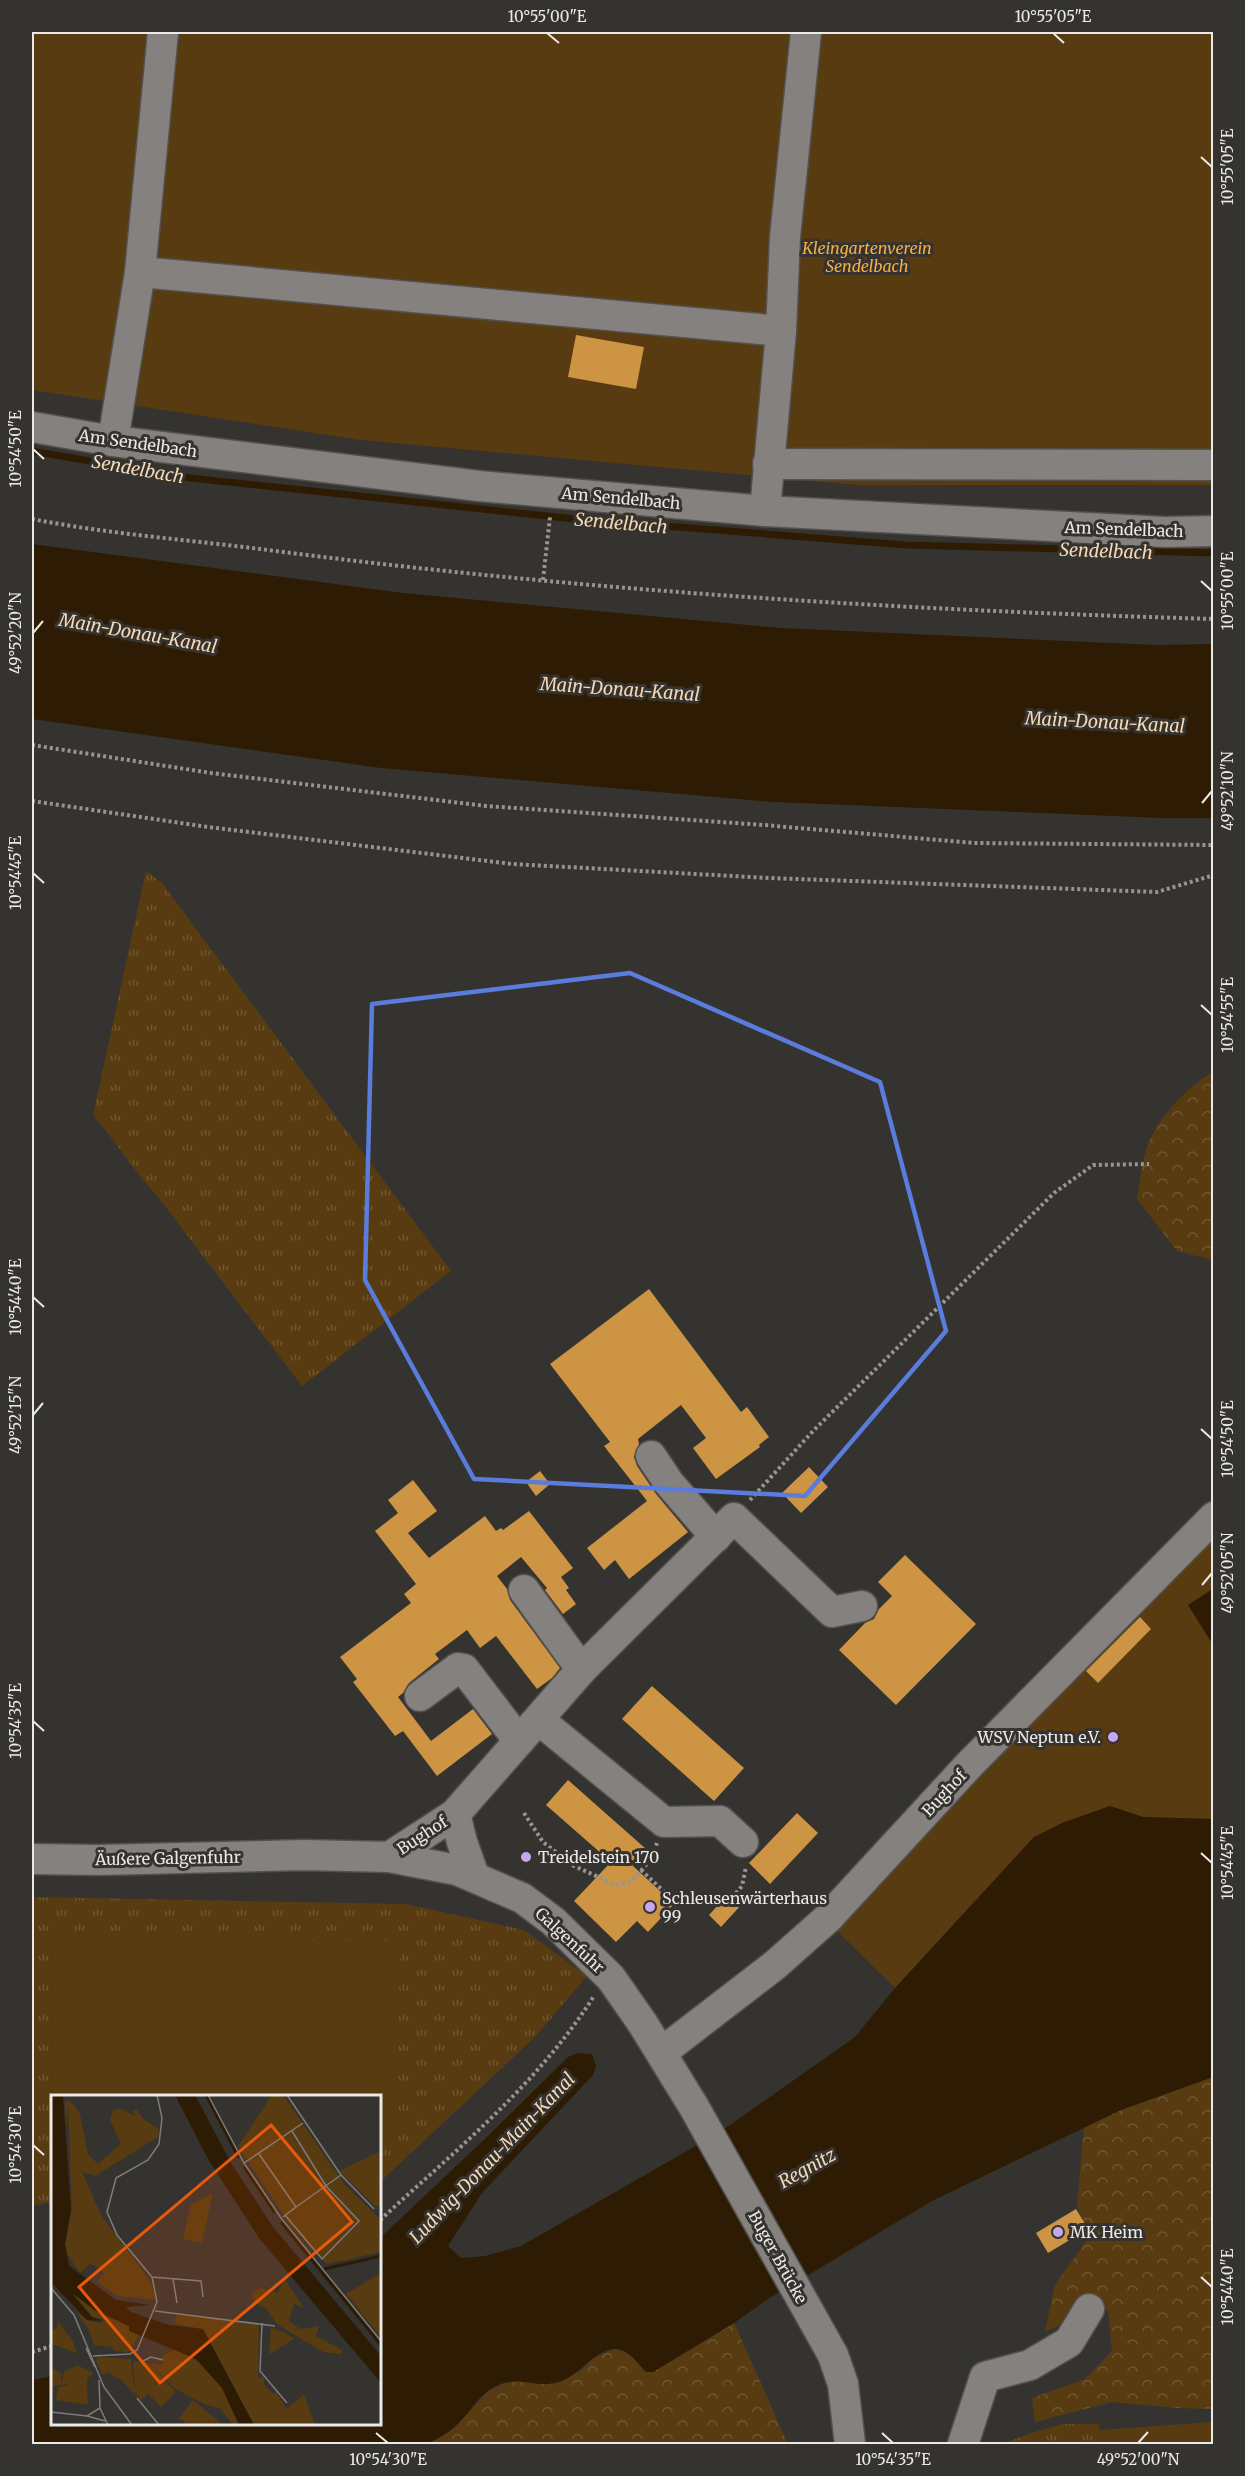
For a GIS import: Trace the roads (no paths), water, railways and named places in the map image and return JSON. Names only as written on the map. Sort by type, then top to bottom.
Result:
[{"type":"street","points":[[113,441],[140,272],[163,32]]},
{"type":"street","points":[[765,511],[781,331],[785,237],[806,32]]},
{"type":"street","points":[[140,272],[781,331]]},
{"type":"street","name":"Am Sendelbach","points":[[32,427],[113,441],[479,486],[765,511],[1165,532],[1214,531]]},
{"type":"street","points":[[768,464],[1214,465]]},
{"type":"street","points":[[651,1456],[669,1483],[832,1612],[861,1606]]},
{"type":"street","name":"Bughof","points":[[662,2052],[775,1965],[828,1918],[969,1765],[1214,1517]]},
{"type":"street","name":"Bughof","points":[[389,1857],[455,1814],[583,1668],[725,1527]]},
{"type":"street","points":[[524,1590],[583,1668]]},
{"type":"street","points":[[420,1696],[458,1668],[464,1669],[529,1730],[664,1822],[720,1821],[743,1842]]},
{"type":"street","name":"Bughof","points":[[455,1814],[474,1876]]},
{"type":"street","name":"Galgenfuhr","points":[[304,1855],[389,1857],[457,1870],[522,1898],[554,1921],[611,1978],[662,2052],[693,2108]]},
{"type":"street","name":"Äußere Galgenfuhr","points":[[32,1859],[99,1860],[304,1855]]},
{"type":"street","name":"Buger Brücke","points":[[693,2108],[833,2355],[843,2384],[850,2445]]},
{"type":"street","points":[[963,2445],[985,2378],[1030,2366],[1069,2342],[1089,2309]]},
{"type":"water","name":"Main-Donau-Kanal","points":[[32,544],[403,593],[781,628],[1156,645],[1213,644],[1213,818],[1162,818],[774,802],[381,768],[32,719]]},
{"type":"water","points":[[1211,1590],[1214,1594],[1213,1645],[1188,1605]]},
{"type":"water","points":[[1110,1806],[1143,1817],[1213,1819],[1213,2077],[1121,2110],[932,2201],[768,2299],[734,2323],[653,2372],[646,2372],[632,2357],[623,2351],[613,2349],[605,2351],[573,2375],[559,2382],[541,2384],[507,2382],[488,2391],[453,2428],[426,2444],[32,2444],[32,2380],[51,2376],[51,2425],[381,2425],[381,2237],[568,2057],[578,2053],[592,2054],[596,2066],[593,2075],[482,2193],[448,2246],[461,2258],[485,2256],[521,2246],[720,2132],[855,2037],[895,1988],[1034,1837],[1062,1823]]},
{"type":"waterway","name":"Sendelbach","points":[[32,451],[181,477],[575,519],[906,545],[1214,553]]},
{"type":"place","name":"WSV Neptun e.V.","points":[[1113,1737]]},
{"type":"place","name":"Treidelstein 170","points":[[526,1857]]},
{"type":"place","name":"Schleusenwärterhaus 99","points":[[650,1907]]},
{"type":"place","name":"MK Heim","points":[[1058,2232]]},
{"type":"park label","name":"Kleingartenverein Sendelbach","points":[[867,257]]},
{"type":"water label","name":"Ludwig-Donau-Main-Kanal","points":[[492,2158]]},
{"type":"water label","name":"Regnitz","points":[[807,2168]]}]
